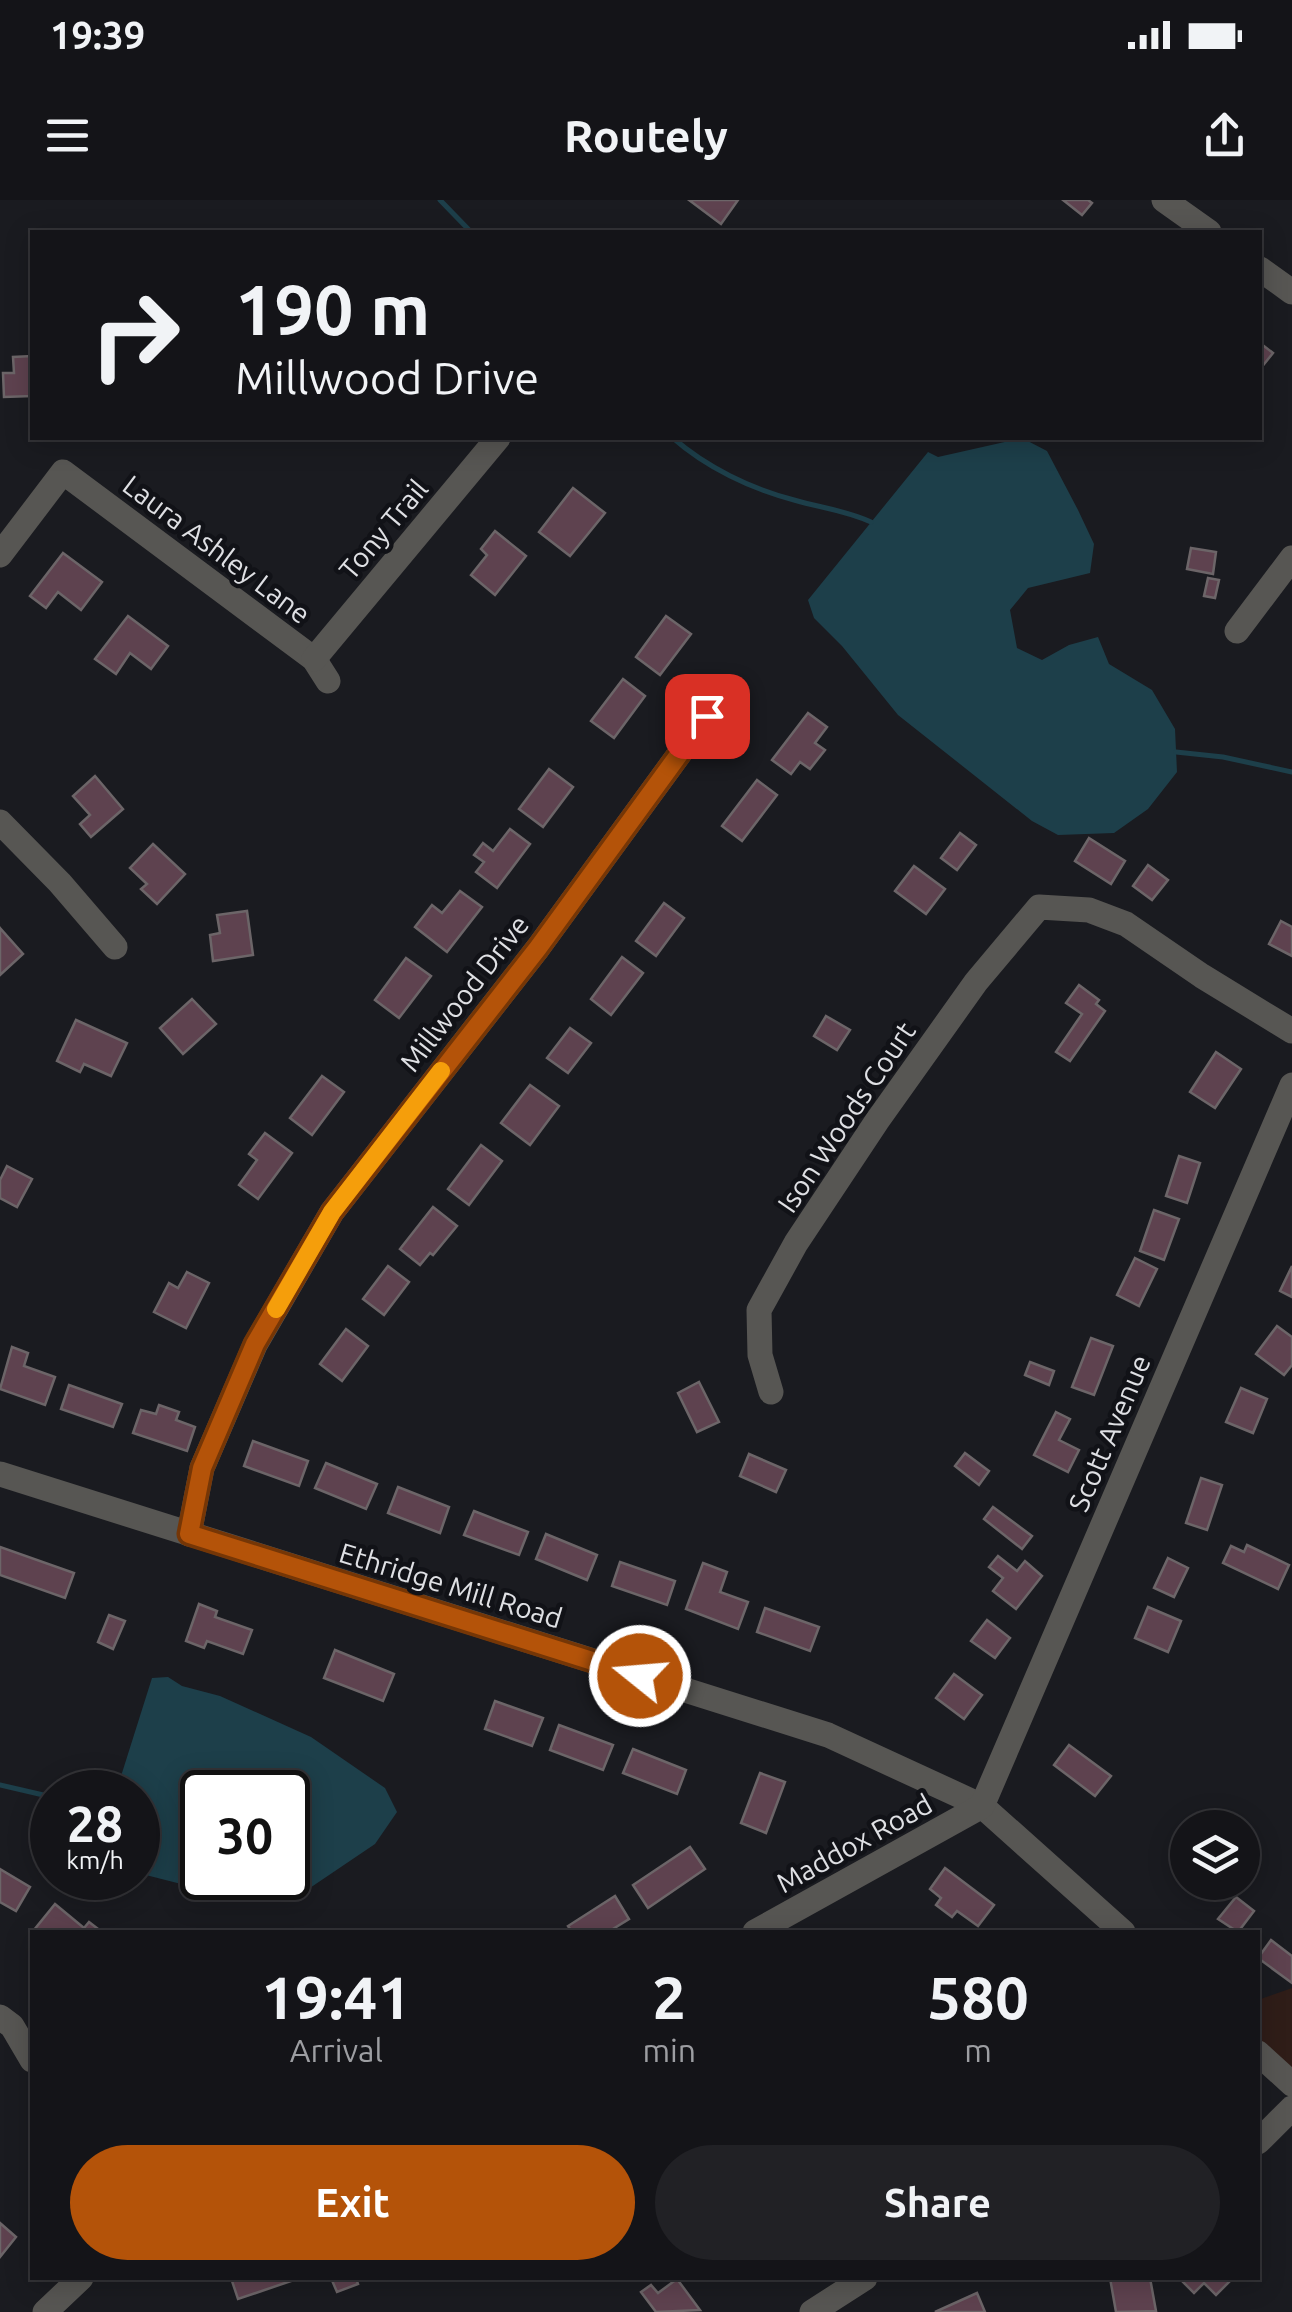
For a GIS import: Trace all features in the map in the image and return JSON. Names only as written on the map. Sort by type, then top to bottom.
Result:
[{"type":"street","points":[[1164,200],[1207,230]]},
{"type":"street","points":[[1262,270],[1292,292]]},
{"type":"street","name":"Tony Trail","points":[[314,658],[496,440]]},
{"type":"street","name":"Laura Ashley Lane","points":[[0,555],[63,472],[314,658],[328,681]]},
{"type":"street","points":[[1236,631],[1292,558]]},
{"type":"street","name":"Millwood Drive","points":[[189,1534],[202,1468],[255,1344],[332,1212],[538,948],[707,716]]},
{"type":"street","points":[[0,822],[115,947]]},
{"type":"street","name":"Ison Woods Court","points":[[770,1392],[760,1355],[759,1310],[796,1242],[976,982],[1039,907],[1089,910],[1126,924],[1292,1031]]},
{"type":"street","name":"Scott Avenue","points":[[982,1806],[1292,1085]]},
{"type":"street","name":"Ethridge Mill Road","points":[[0,1474],[828,1736],[982,1806],[1121,1930]]},
{"type":"street","name":"Maddox Road","points":[[759,1930],[982,1806]]},
{"type":"street","points":[[0,2017],[12,2026],[30,2057]]},
{"type":"street","points":[[1260,2055],[1292,2084]]},
{"type":"street","points":[[1260,2140],[1292,2108]]},
{"type":"street","points":[[45,2312],[79,2280]]},
{"type":"street","points":[[812,2312],[862,2280]]},
{"type":"shaded area","points":[[1292,1988],[1292,2071],[1260,2043],[1260,1999]]},
{"type":"water","points":[[1013,440],[1026,440],[1047,451],[1094,544],[1090,573],[1028,588],[1010,610],[1017,648],[1042,660],[1069,645],[1098,637],[1109,664],[1152,690],[1175,729],[1177,772],[1148,809],[1114,833],[1058,835],[1032,821],[898,715],[814,618],[808,600],[928,452],[938,457]]},
{"type":"water","points":[[168,1677],[311,1737],[385,1788],[397,1812],[375,1844],[310,1888],[310,1770],[180,1770],[180,1884],[160,1879],[160,1770],[123,1770],[152,1678]]},
{"type":"building","points":[[689,200],[738,200],[721,224]]},
{"type":"building","points":[[1063,200],[1088,200],[1092,203],[1082,215]]},
{"type":"building","points":[[1262,345],[1273,353],[1262,367]]},
{"type":"building","points":[[30,356],[30,396],[4,397],[3,373],[14,373],[13,357]]},
{"type":"building","points":[[573,488],[605,513],[570,556],[539,532]]},
{"type":"building","points":[[495,531],[526,556],[495,595],[471,575],[487,555],[481,549]]},
{"type":"building","points":[[1191,548],[1216,552],[1213,574],[1187,569]]},
{"type":"building","points":[[63,553],[102,582],[81,610],[58,592],[46,608],[30,596]]},
{"type":"building","points":[[1208,578],[1219,580],[1215,598],[1204,596]]},
{"type":"building","points":[[128,616],[168,646],[151,669],[130,653],[116,674],[95,659]]},
{"type":"building","points":[[666,616],[691,634],[660,675],[636,657]]},
{"type":"building","points":[[623,679],[645,696],[614,738],[591,721]]},
{"type":"building","points":[[808,713],[827,727],[815,743],[825,750],[810,769],[800,762],[791,774],[772,760]]},
{"type":"building","points":[[549,769],[573,787],[543,827],[519,809]]},
{"type":"building","points":[[95,776],[123,809],[91,837],[80,824],[90,815],[73,796]]},
{"type":"building","points":[[757,780],[777,795],[742,841],[722,826]]},
{"type":"building","points":[[510,829],[530,844],[497,888],[476,872],[484,862],[474,855],[483,843],[493,851]]},
{"type":"building","points":[[960,833],[976,845],[957,870],[941,858]]},
{"type":"building","points":[[1089,838],[1125,861],[1111,884],[1075,861]]},
{"type":"building","points":[[153,844],[185,874],[157,904],[141,889],[147,884],[130,868]]},
{"type":"building","points":[[1148,865],[1168,880],[1152,900],[1133,886]]},
{"type":"building","points":[[914,866],[945,889],[926,914],[895,891]]},
{"type":"building","points":[[460,891],[482,907],[447,952],[415,927],[432,905],[442,913]]},
{"type":"building","points":[[664,903],[684,918],[656,956],[636,941]]},
{"type":"building","points":[[247,911],[253,955],[213,961],[210,935],[220,933],[217,915]]},
{"type":"building","points":[[1281,921],[1292,927],[1292,956],[1269,944]]},
{"type":"building","points":[[0,928],[23,954],[0,975]]},
{"type":"building","points":[[622,957],[643,973],[611,1015],[591,999]]},
{"type":"building","points":[[406,958],[431,976],[399,1018],[375,1000]]},
{"type":"building","points":[[1079,985],[1099,1000],[1096,1004],[1105,1011],[1070,1061],[1056,1052],[1082,1014],[1066,1003]]},
{"type":"building","points":[[192,999],[216,1024],[183,1054],[160,1028]]},
{"type":"building","points":[[826,1016],[850,1030],[837,1050],[814,1036]]},
{"type":"building","points":[[76,1020],[127,1043],[111,1076],[84,1064],[80,1072],[57,1061]]},
{"type":"building","points":[[570,1028],[591,1043],[568,1073],[547,1058]]},
{"type":"building","points":[[1216,1052],[1241,1069],[1215,1108],[1190,1092]]},
{"type":"building","points":[[322,1076],[344,1092],[312,1135],[290,1118]]},
{"type":"building","points":[[530,1085],[559,1106],[530,1145],[501,1123]]},
{"type":"building","points":[[265,1133],[292,1153],[258,1199],[239,1185],[257,1160],[249,1154]]},
{"type":"building","points":[[481,1145],[502,1161],[469,1205],[448,1189]]},
{"type":"building","points":[[1179,1156],[1200,1163],[1187,1203],[1166,1196]]},
{"type":"building","points":[[7,1166],[32,1179],[17,1207],[0,1198],[0,1180]]},
{"type":"building","points":[[433,1207],[457,1226],[420,1265],[400,1249]]},
{"type":"building","points":[[1154,1210],[1179,1219],[1164,1260],[1140,1251]]},
{"type":"building","points":[[1135,1258],[1157,1269],[1139,1306],[1117,1295]]},
{"type":"building","points":[[388,1266],[409,1282],[384,1315],[363,1299]]},
{"type":"building","points":[[1292,1266],[1292,1297],[1280,1291]]},
{"type":"building","points":[[187,1272],[209,1283],[186,1328],[154,1312],[169,1283],[178,1288]]},
{"type":"building","points":[[1277,1326],[1292,1337],[1292,1365],[1284,1375],[1256,1354]]},
{"type":"building","points":[[346,1329],[368,1346],[342,1381],[320,1364]]},
{"type":"building","points":[[1091,1338],[1113,1346],[1094,1395],[1072,1387]]},
{"type":"building","points":[[12,1347],[28,1353],[24,1366],[55,1377],[45,1405],[0,1389]]},
{"type":"building","points":[[1030,1362],[1054,1371],[1049,1385],[1025,1375]]},
{"type":"building","points":[[699,1382],[719,1422],[697,1432],[678,1393]]},
{"type":"building","points":[[69,1385],[122,1404],[113,1427],[61,1409]]},
{"type":"building","points":[[1241,1388],[1267,1399],[1253,1433],[1226,1422]]},
{"type":"building","points":[[159,1405],[179,1412],[176,1420],[195,1427],[187,1451],[133,1433],[141,1410],[156,1414]]},
{"type":"building","points":[[1056,1412],[1070,1419],[1059,1440],[1079,1450],[1068,1472],[1034,1455]]},
{"type":"building","points":[[253,1441],[308,1461],[299,1486],[244,1466]]},
{"type":"building","points":[[965,1453],[989,1471],[979,1485],[955,1466]]},
{"type":"building","points":[[749,1454],[786,1470],[776,1492],[740,1476]]},
{"type":"building","points":[[326,1463],[377,1484],[366,1509],[315,1488]]},
{"type":"building","points":[[1201,1478],[1222,1485],[1207,1530],[1186,1523]]},
{"type":"building","points":[[398,1487],[449,1507],[440,1533],[388,1513]]},
{"type":"building","points":[[993,1507],[1032,1536],[1022,1549],[984,1519]]},
{"type":"building","points":[[474,1511],[528,1532],[519,1555],[464,1535]]},
{"type":"building","points":[[546,1534],[597,1555],[587,1580],[536,1559]]},
{"type":"building","points":[[1247,1545],[1289,1565],[1278,1589],[1223,1563],[1231,1546],[1244,1552]]},
{"type":"building","points":[[0,1547],[74,1573],[65,1598],[0,1575]]},
{"type":"building","points":[[998,1556],[1017,1571],[1025,1561],[1042,1576],[1016,1609],[993,1591],[1003,1578],[989,1567]]},
{"type":"building","points":[[1168,1558],[1188,1568],[1174,1597],[1154,1588]]},
{"type":"building","points":[[620,1562],[675,1581],[667,1605],[612,1586]]},
{"type":"building","points":[[703,1563],[727,1572],[720,1592],[748,1602],[738,1629],[686,1609]]},
{"type":"building","points":[[199,1604],[217,1611],[215,1617],[252,1630],[243,1654],[207,1641],[204,1648],[186,1641]]},
{"type":"building","points":[[1148,1607],[1181,1621],[1168,1652],[1135,1638]]},
{"type":"building","points":[[765,1608],[819,1627],[810,1651],[757,1632]]},
{"type":"building","points":[[109,1615],[125,1621],[113,1649],[98,1642]]},
{"type":"building","points":[[987,1620],[1010,1638],[995,1658],[971,1641]]},
{"type":"building","points":[[335,1650],[394,1674],[383,1701],[324,1678]]},
{"type":"building","points":[[954,1674],[982,1695],[964,1719],[936,1698]]},
{"type":"building","points":[[495,1701],[543,1718],[532,1746],[485,1729]]},
{"type":"building","points":[[559,1725],[613,1745],[603,1770],[550,1750]]},
{"type":"building","points":[[1069,1745],[1111,1776],[1095,1796],[1054,1765]]},
{"type":"building","points":[[633,1749],[686,1770],[677,1794],[623,1773]]},
{"type":"building","points":[[760,1773],[785,1782],[766,1833],[741,1823]]},
{"type":"building","points":[[690,1847],[705,1869],[648,1908],[633,1885]]},
{"type":"building","points":[[945,1868],[994,1905],[978,1926],[957,1911],[952,1917],[936,1905],[941,1898],[930,1889]]},
{"type":"building","points":[[0,1869],[30,1887],[16,1911],[0,1902]]},
{"type":"building","points":[[615,1896],[629,1919],[611,1930],[571,1930],[568,1926]]},
{"type":"building","points":[[1234,1900],[1240,1900],[1254,1911],[1240,1930],[1218,1919]]},
{"type":"building","points":[[55,1904],[84,1928],[89,1922],[99,1930],[34,1930]]},
{"type":"building","points":[[1271,1940],[1292,1956],[1292,1983],[1260,1959]]},
{"type":"building","points":[[0,2223],[16,2237],[0,2257]]},
{"type":"building","points":[[232,2280],[294,2280],[238,2299]]},
{"type":"building","points":[[332,2280],[357,2280],[358,2284],[337,2292]]},
{"type":"building","points":[[678,2280],[700,2310],[656,2312],[641,2292],[651,2285],[658,2293]]},
{"type":"building","points":[[1110,2280],[1150,2280],[1156,2311],[1116,2312]]},
{"type":"building","points":[[1181,2280],[1231,2280],[1216,2295],[1204,2283],[1194,2293]]},
{"type":"building","points":[[977,2293],[985,2312],[935,2312]]},
{"type":"waterway","points":[[440,200],[469,230]]},
{"type":"waterway","points":[[676,440],[714,467],[746,483],[871,522]]},
{"type":"waterway","points":[[1176,752],[1223,757],[1292,772]]},
{"type":"waterway","points":[[0,1785],[30,1792]]},
{"type":"slow traffic","points":[[276,1309],[332,1212],[441,1071]]},
{"type":"route","points":[[640,1676],[189,1534],[202,1468],[255,1344],[332,1212],[538,948],[707,716]]}]
